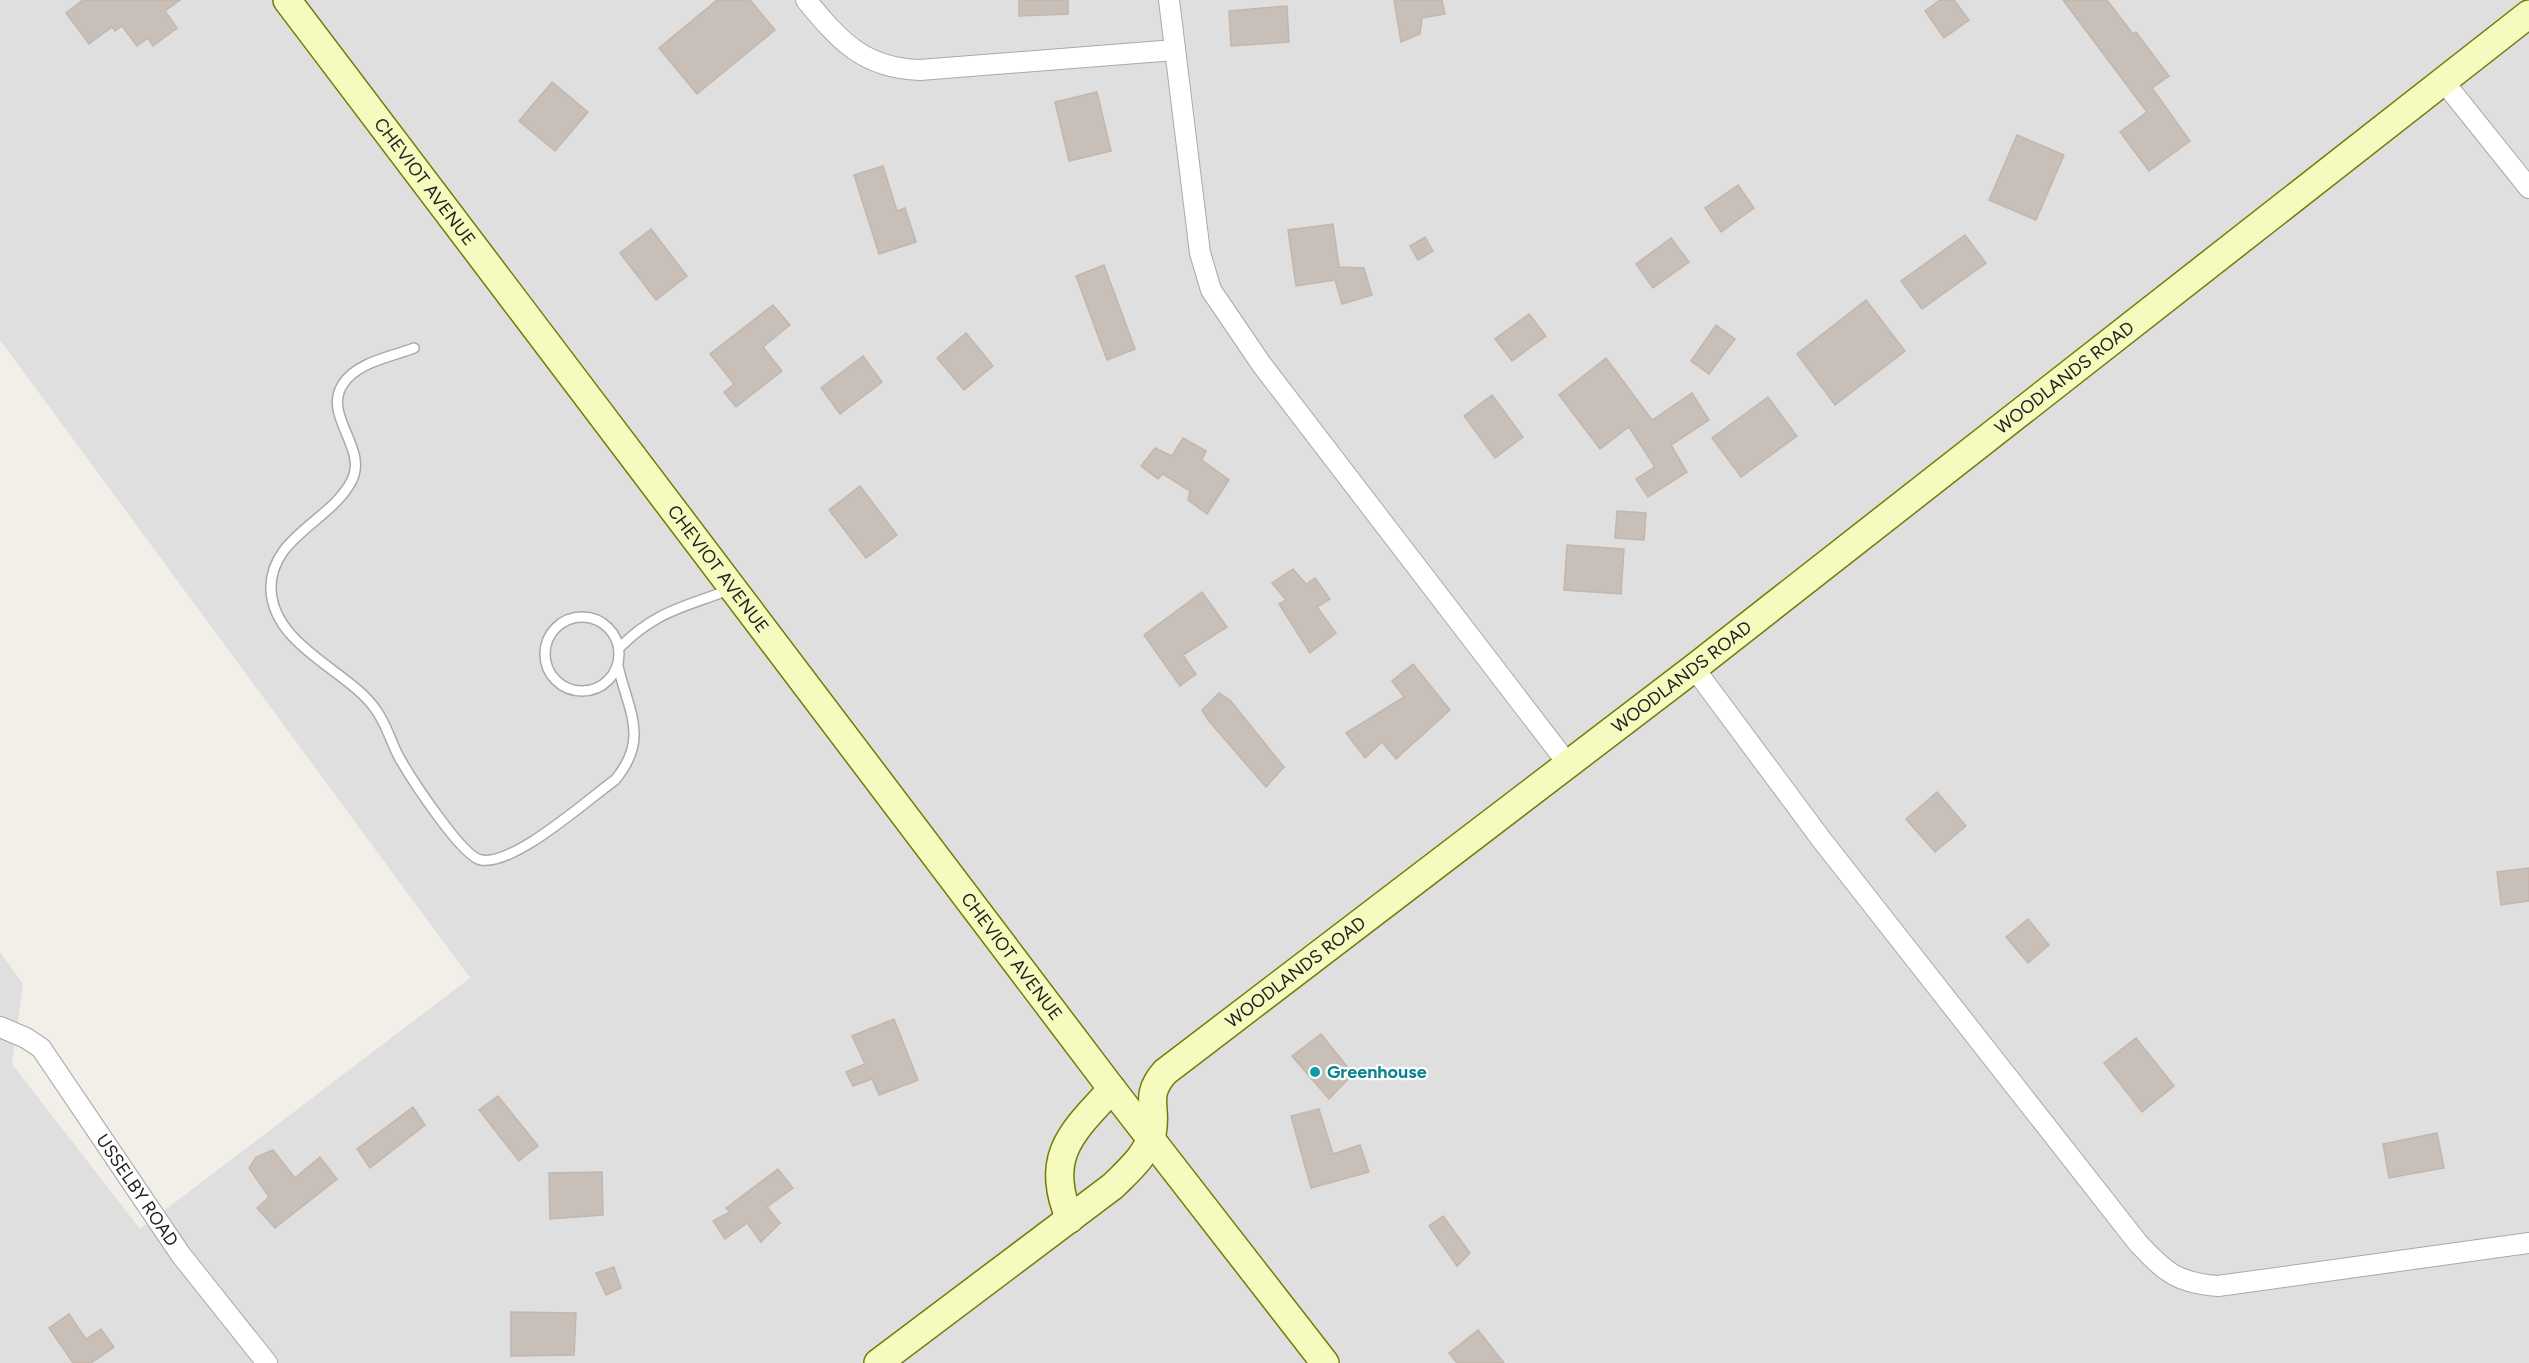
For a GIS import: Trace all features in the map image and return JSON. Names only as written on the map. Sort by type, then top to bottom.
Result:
[{"type":"street","name":"CHEVIOT AVENUE","points":[[287,0],[1112,1089],[1325,1363]]},
{"type":"street","points":[[806,0],[828,27],[851,48],[873,62],[897,69],[920,70],[1175,50]]},
{"type":"street","points":[[1169,0],[1200,253],[1211,290],[1262,365],[1568,764]]},
{"type":"street","name":"WOODLANDS ROAD","points":[[878,1363],[1113,1186],[1140,1157],[1150,1138],[1152,1092],[1166,1072],[1694,668],[2529,14]]},
{"type":"street","points":[[2444,82],[2529,188]]},
{"type":"street","points":[[1694,668],[1821,839],[2124,1224],[2162,1268],[2176,1278],[2194,1284],[2218,1286],[2529,1243]]},
{"type":"street","name":"USSELBY ROAD","points":[[0,1027],[26,1038],[41,1048],[182,1255],[267,1363]]},
{"type":"street","points":[[1070,1219],[1058,1184],[1065,1151],[1078,1126],[1112,1089]]},
{"type":"lane","points":[[414,348],[358,369],[349,375],[339,390],[339,414],[354,457],[353,477],[334,503],[301,531],[278,561],[271,580],[271,592],[279,616],[314,658],[357,689],[376,709],[400,758],[438,814],[463,849],[481,860],[495,860],[526,846],[615,780],[625,767],[635,739],[632,710],[618,666],[619,648],[612,632],[606,625],[581,616],[572,618],[557,627],[551,634],[545,651],[548,669],[552,676],[575,691],[601,687],[618,666]]},
{"type":"lane","points":[[619,648],[638,628],[658,616],[733,588]]},
{"type":"shaded area","points":[[0,0],[2529,0],[2529,1363],[0,1363],[0,952],[23,984],[12,1064],[140,1229],[470,978],[0,340]]},
{"type":"building","points":[[83,0],[180,0],[165,11],[177,28],[153,46],[148,38],[137,46],[122,26],[115,31],[112,27],[89,44],[66,13]]},
{"type":"building","points":[[717,0],[750,0],[775,30],[697,94],[659,48]]},
{"type":"building","points":[[1019,0],[1068,0],[1068,14],[1019,16]]},
{"type":"building","points":[[1394,0],[1442,0],[1445,14],[1422,18],[1420,34],[1401,42]]},
{"type":"building","points":[[1940,0],[1954,0],[1969,20],[1944,38],[1925,11]]},
{"type":"building","points":[[2063,0],[2107,0],[2133,34],[2136,32],[2169,76],[2152,88],[2190,141],[2149,171],[2120,132],[2147,112]]},
{"type":"building","points":[[1287,6],[1289,42],[1231,46],[1229,11]]},
{"type":"building","points":[[552,82],[588,112],[555,151],[519,121]]},
{"type":"building","points":[[1097,92],[1111,151],[1069,161],[1055,102]]},
{"type":"building","points":[[2017,135],[2064,155],[2036,220],[1989,200]]},
{"type":"building","points":[[883,166],[897,211],[905,208],[916,242],[879,254],[854,175]]},
{"type":"building","points":[[1738,185],[1754,208],[1721,232],[1705,208]]},
{"type":"building","points":[[1333,224],[1339,267],[1364,268],[1372,295],[1342,304],[1335,280],[1296,286],[1288,230]]},
{"type":"building","points":[[651,229],[687,276],[656,300],[620,253]]},
{"type":"building","points":[[1965,235],[1986,263],[1922,309],[1901,281]]},
{"type":"building","points":[[1425,237],[1433,251],[1418,260],[1410,246]]},
{"type":"building","points":[[1671,238],[1689,262],[1653,288],[1636,264]]},
{"type":"building","points":[[1104,265],[1135,349],[1107,360],[1076,276]]},
{"type":"building","points":[[1866,300],[1905,351],[1835,405],[1797,354]]},
{"type":"building","points":[[773,305],[790,325],[763,347],[782,371],[736,407],[724,392],[734,384],[710,354]]},
{"type":"building","points":[[1529,314],[1546,336],[1512,361],[1495,339]]},
{"type":"building","points":[[1716,325],[1735,339],[1709,374],[1691,361]]},
{"type":"building","points":[[966,333],[993,366],[964,390],[937,358]]},
{"type":"building","points":[[863,356],[882,382],[840,414],[821,388]]},
{"type":"building","points":[[1606,358],[1652,420],[1692,393],[1709,420],[1671,445],[1687,472],[1648,497],[1636,479],[1655,467],[1629,427],[1600,449],[1559,395]]},
{"type":"building","points":[[1492,395],[1523,437],[1495,458],[1464,416]]},
{"type":"building","points":[[1768,397],[1797,436],[1741,477],[1712,438]]},
{"type":"building","points":[[1183,438],[1206,451],[1202,460],[1229,480],[1207,514],[1188,500],[1190,491],[1163,474],[1158,479],[1141,466],[1155,448],[1172,456]]},
{"type":"building","points":[[860,486],[897,535],[866,558],[829,510]]},
{"type":"building","points":[[1617,511],[1646,513],[1644,540],[1615,538]]},
{"type":"building","points":[[1567,545],[1624,549],[1621,594],[1564,590]]},
{"type":"building","points":[[1293,569],[1306,584],[1315,578],[1330,599],[1317,607],[1336,633],[1310,653],[1279,604],[1286,600],[1272,583]]},
{"type":"building","points":[[1202,592],[1227,627],[1183,655],[1196,674],[1180,686],[1144,635]]},
{"type":"building","points":[[1413,664],[1450,710],[1396,759],[1382,742],[1365,758],[1346,733],[1404,697],[1392,681]]},
{"type":"building","points":[[1219,693],[1230,700],[1284,767],[1266,787],[1202,710]]},
{"type":"building","points":[[1937,792],[1966,826],[1935,852],[1906,819]]},
{"type":"building","points":[[2529,868],[2529,901],[2501,905],[2497,872]]},
{"type":"building","points":[[2028,919],[2049,945],[2028,963],[2006,937]]},
{"type":"building","points":[[894,1019],[918,1080],[879,1095],[872,1079],[853,1086],[846,1072],[865,1064],[852,1036]]},
{"type":"building","points":[[1321,1034],[1353,1074],[1329,1099],[1292,1056]]},
{"type":"building","points":[[2136,1038],[2174,1086],[2142,1112],[2104,1063]]},
{"type":"building","points":[[498,1096],[538,1146],[519,1161],[479,1110]]},
{"type":"building","points":[[413,1107],[425,1125],[370,1168],[357,1149]]},
{"type":"building","points":[[1319,1109],[1333,1154],[1360,1145],[1369,1172],[1311,1188],[1291,1116]]},
{"type":"building","points":[[2437,1133],[2444,1168],[2389,1178],[2383,1144]]},
{"type":"building","points":[[273,1150],[295,1178],[320,1157],[337,1179],[275,1228],[257,1208],[269,1197],[249,1168],[256,1157]]},
{"type":"building","points":[[778,1169],[793,1188],[767,1207],[780,1223],[761,1242],[747,1223],[725,1239],[713,1221],[730,1212],[726,1208]]},
{"type":"building","points":[[602,1172],[603,1215],[550,1219],[549,1173]]},
{"type":"building","points":[[1443,1216],[1470,1253],[1457,1266],[1429,1226]]},
{"type":"building","points":[[614,1267],[621,1288],[606,1295],[596,1273]]},
{"type":"building","points":[[511,1312],[576,1313],[574,1355],[511,1356]]},
{"type":"building","points":[[69,1314],[86,1339],[101,1329],[114,1347],[91,1363],[73,1363],[49,1328]]},
{"type":"building","points":[[1478,1330],[1504,1363],[1457,1363],[1449,1353]]},
{"type":"place","name":"Greenhouse","points":[[1315,1072]]}]
